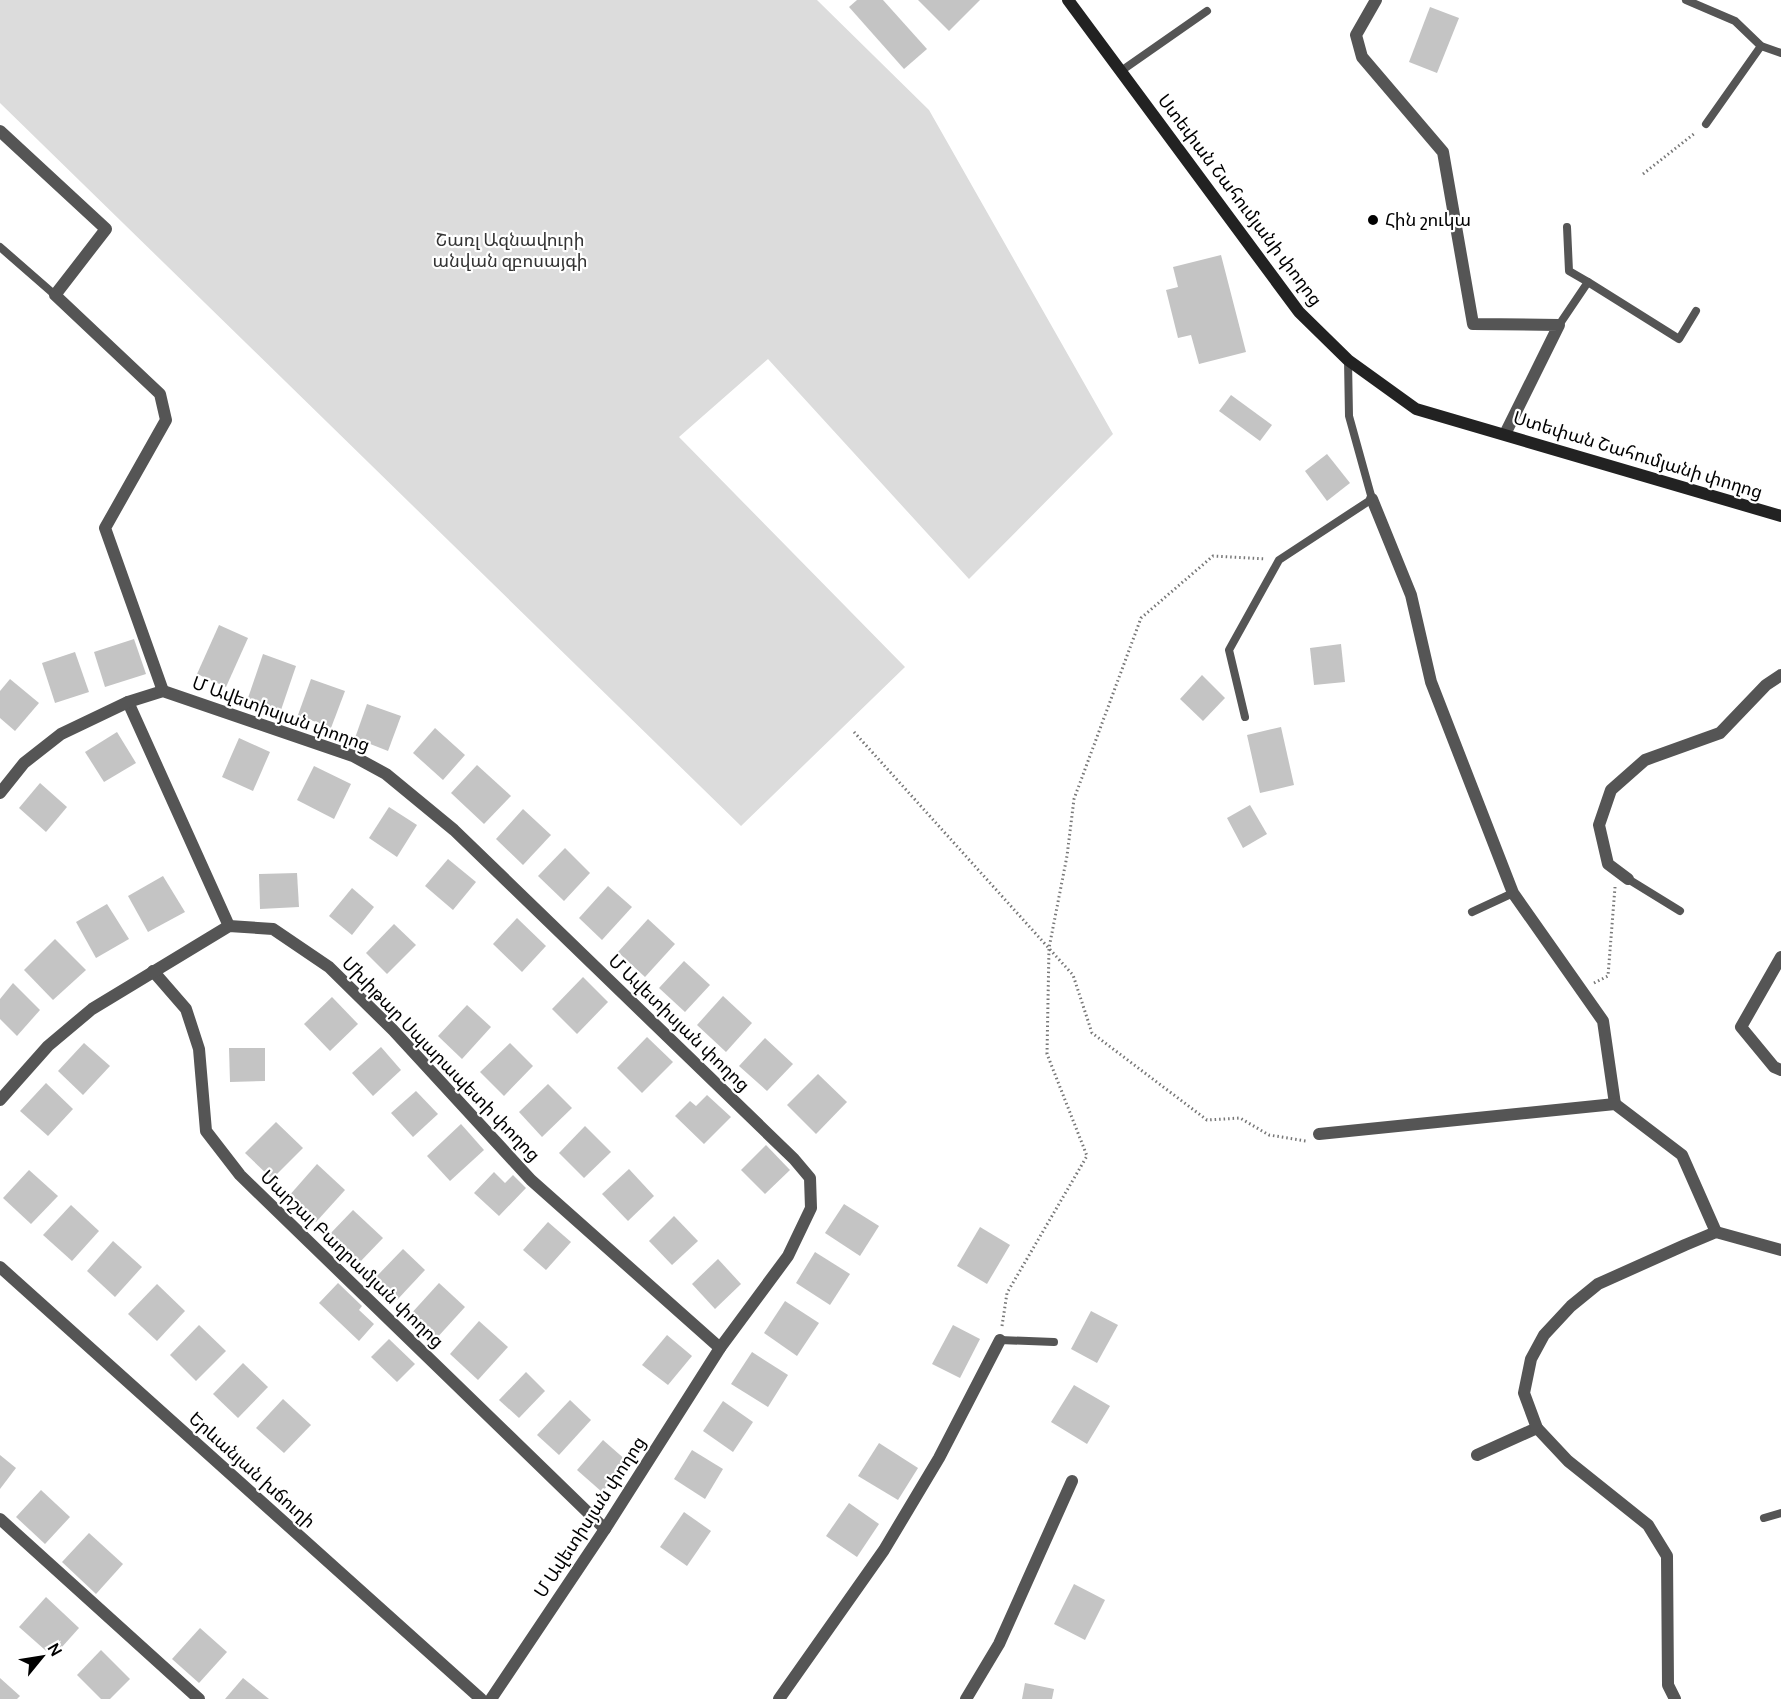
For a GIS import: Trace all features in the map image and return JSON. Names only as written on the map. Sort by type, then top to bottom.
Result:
[{"type":"main road","name":"Ստեփան Շահումյանի փողոց","points":[[1068,0],[1299,312],[1348,360],[1416,410],[1781,516]]},
{"type":"street","points":[[1376,0],[1356,34],[1362,57],[1443,152],[1473,324],[1559,325],[1505,434]]},
{"type":"street","points":[[0,131],[106,229],[56,295],[160,394],[166,420],[105,528],[163,691]]},
{"type":"street","points":[[1372,499],[1411,595],[1431,682],[1513,893],[1603,1021],[1615,1104]]},
{"type":"street","points":[[1628,879],[1608,864],[1599,825],[1611,790],[1645,760],[1720,734],[1766,685],[1781,675]]},
{"type":"street","name":"Մ Ավետիսյան փողոց","points":[[0,793],[24,763],[61,734],[128,702],[163,691],[353,756],[386,774],[454,830],[810,1178],[811,1208],[788,1256],[720,1348],[605,1528],[491,1699]]},
{"type":"street","points":[[0,1100],[48,1046],[92,1009],[229,926],[128,702]]},
{"type":"street","name":"Մխիթար Սպարապետի փողոց","points":[[229,926],[273,929],[329,967],[393,1030],[531,1180],[720,1348]]},
{"type":"street","points":[[1781,957],[1741,1027],[1774,1067],[1781,1070]]},
{"type":"street","name":"Մարշալ Բաղրամյան փողոց","points":[[153,971],[186,1010],[198,1049],[206,1131],[240,1174],[605,1528]]},
{"type":"street","points":[[1319,1134],[1615,1104],[1682,1155],[1716,1232]]},
{"type":"street","points":[[1675,1699],[1668,1685],[1667,1556],[1648,1526],[1568,1461],[1537,1428],[1524,1393],[1531,1359],[1544,1335],[1571,1306],[1598,1284],[1716,1232],[1781,1251]]},
{"type":"street","name":"Երևանյան խճուղի","points":[[0,1267],[481,1699]]},
{"type":"street","points":[[779,1699],[884,1550],[939,1458],[1000,1340]]},
{"type":"street","points":[[1477,1455],[1537,1428]]},
{"type":"street","points":[[966,1699],[999,1644],[1072,1481]]},
{"type":"street","points":[[0,1519],[200,1699]]},
{"type":"lane","points":[[1686,0],[1735,21],[1761,46],[1781,53]]},
{"type":"lane","points":[[1121,72],[1207,11]]},
{"type":"lane","points":[[1706,124],[1761,46]]},
{"type":"lane","points":[[1567,227],[1569,271],[1680,339],[1696,311]]},
{"type":"lane","points":[[0,247],[56,295]]},
{"type":"lane","points":[[1559,325],[1588,282]]},
{"type":"lane","points":[[1245,717],[1229,650],[1280,560],[1372,499],[1348,416],[1348,360]]},
{"type":"lane","points":[[1628,879],[1680,911]]},
{"type":"lane","points":[[1472,912],[1513,893]]},
{"type":"lane","points":[[1000,1340],[1054,1342]]},
{"type":"lane","points":[[1764,1518],[1781,1513]]},
{"type":"path","points":[[1643,174],[1706,124]]},
{"type":"path","points":[[1000,1340],[1007,1293],[1087,1156],[1047,1054],[1049,948],[1067,856],[1074,799],[1141,618],[1213,556],[1280,560]]},
{"type":"path","points":[[854,732],[1073,975],[1092,1034],[1207,1120],[1240,1118],[1269,1135],[1303,1143],[1319,1134]]},
{"type":"path","points":[[1608,976],[1616,870]]},
{"type":"green space","name":"Շառլ Ազնավուրի անվան զբոսայգի","points":[[0,0],[817,0],[929,110],[1113,434],[969,579],[768,359],[679,437],[905,667],[741,826],[0,103]]},
{"type":"building","points":[[857,0],[883,0],[927,49],[904,69],[849,7]]},
{"type":"building","points":[[918,0],[980,0],[949,31]]},
{"type":"building","points":[[1430,7],[1459,18],[1437,73],[1409,62]]},
{"type":"building","points":[[1221,255],[1246,352],[1199,364],[1191,335],[1178,338],[1166,290],[1178,287],[1173,267]]},
{"type":"building","points":[[1231,395],[1272,425],[1260,441],[1219,411]]},
{"type":"building","points":[[1327,454],[1350,483],[1327,501],[1305,471]]},
{"type":"building","points":[[219,625],[248,638],[226,687],[197,674]]},
{"type":"building","points":[[134,639],[146,674],[105,687],[94,652]]},
{"type":"building","points":[[1341,644],[1345,682],[1314,685],[1310,648]]},
{"type":"building","points":[[75,652],[89,692],[55,703],[42,663]]},
{"type":"building","points":[[263,654],[296,666],[281,710],[248,698]]},
{"type":"building","points":[[1202,675],[1225,698],[1203,721],[1180,699]]},
{"type":"building","points":[[10,679],[39,703],[15,731],[0,718],[0,691]]},
{"type":"building","points":[[311,679],[345,691],[331,728],[298,715]]},
{"type":"building","points":[[367,704],[401,716],[388,751],[355,738]]},
{"type":"building","points":[[1281,727],[1294,785],[1260,793],[1247,735]]},
{"type":"building","points":[[435,728],[465,755],[443,780],[413,753]]},
{"type":"building","points":[[117,732],[136,763],[104,782],[85,752]]},
{"type":"building","points":[[239,738],[270,752],[253,791],[222,777]]},
{"type":"building","points":[[477,765],[511,796],[484,824],[451,793]]},
{"type":"building","points":[[314,766],[351,784],[334,819],[297,800]]},
{"type":"building","points":[[40,783],[67,807],[46,832],[19,808]]},
{"type":"building","points":[[1250,805],[1267,834],[1243,848],[1227,818]]},
{"type":"building","points":[[389,807],[417,825],[397,857],[369,838]]},
{"type":"building","points":[[523,809],[551,835],[523,865],[496,839]]},
{"type":"building","points":[[565,848],[590,873],[564,901],[538,876]]},
{"type":"building","points":[[448,859],[476,882],[453,910],[425,886]]},
{"type":"building","points":[[297,873],[299,907],[260,909],[259,874]]},
{"type":"building","points":[[163,876],[185,912],[148,932],[128,896]]},
{"type":"building","points":[[608,886],[632,907],[602,940],[579,918]]},
{"type":"building","points":[[352,888],[374,907],[352,935],[329,916]]},
{"type":"building","points":[[107,904],[129,939],[96,958],[76,922]]},
{"type":"building","points":[[517,918],[546,946],[522,972],[493,944]]},
{"type":"building","points":[[648,919],[675,944],[645,977],[618,952]]},
{"type":"building","points":[[394,924],[416,945],[387,974],[366,953]]},
{"type":"building","points":[[55,939],[86,970],[53,1000],[24,970]]},
{"type":"building","points":[[684,961],[710,985],[685,1012],[659,988]]},
{"type":"building","points":[[583,977],[608,1002],[577,1034],[552,1009]]},
{"type":"building","points":[[13,983],[40,1010],[17,1036],[0,1019],[0,999]]},
{"type":"building","points":[[723,996],[752,1023],[726,1052],[697,1025]]},
{"type":"building","points":[[332,997],[358,1024],[330,1051],[304,1024]]},
{"type":"building","points":[[467,1005],[491,1027],[462,1059],[438,1036]]},
{"type":"building","points":[[647,1037],[673,1062],[642,1093],[617,1068]]},
{"type":"building","points":[[765,1038],[793,1064],[767,1091],[739,1066]]},
{"type":"building","points":[[84,1043],[110,1066],[83,1095],[58,1071]]},
{"type":"building","points":[[510,1043],[533,1066],[504,1096],[480,1072]]},
{"type":"building","points":[[381,1047],[401,1070],[373,1096],[352,1073]]},
{"type":"building","points":[[229,1048],[265,1048],[265,1081],[230,1082]]},
{"type":"building","points":[[818,1074],[847,1102],[816,1134],[787,1105]]},
{"type":"building","points":[[46,1083],[73,1109],[48,1136],[20,1111]]},
{"type":"building","points":[[548,1084],[572,1108],[542,1137],[519,1112]]},
{"type":"building","points":[[416,1091],[438,1114],[413,1137],[391,1113]]},
{"type":"building","points":[[707,1095],[731,1117],[704,1144],[675,1116],[690,1101],[696,1106]]},
{"type":"building","points":[[276,1122],[303,1148],[272,1179],[245,1153]]},
{"type":"building","points":[[461,1124],[484,1150],[450,1181],[427,1156]]},
{"type":"building","points":[[585,1126],[611,1152],[584,1178],[559,1153]]},
{"type":"building","points":[[766,1145],[790,1170],[765,1194],[741,1170]]},
{"type":"building","points":[[317,1164],[345,1190],[316,1222],[288,1197]]},
{"type":"building","points":[[629,1169],[654,1196],[628,1221],[602,1194]]},
{"type":"building","points":[[29,1170],[58,1196],[31,1224],[3,1198]]},
{"type":"building","points":[[494,1172],[505,1183],[513,1175],[526,1188],[499,1216],[474,1193]]},
{"type":"building","points":[[844,1204],[879,1226],[860,1256],[825,1233]]},
{"type":"building","points":[[71,1205],[99,1231],[72,1261],[43,1235]]},
{"type":"building","points":[[353,1210],[383,1238],[358,1264],[328,1236]]},
{"type":"building","points":[[674,1216],[698,1241],[672,1265],[649,1241]]},
{"type":"building","points":[[548,1222],[571,1242],[546,1270],[523,1250]]},
{"type":"building","points":[[980,1227],[1010,1245],[987,1284],[957,1266]]},
{"type":"building","points":[[113,1241],[142,1267],[115,1297],[87,1271]]},
{"type":"building","points":[[403,1249],[425,1270],[397,1300],[375,1278]]},
{"type":"building","points":[[815,1252],[850,1274],[830,1305],[796,1283]]},
{"type":"building","points":[[718,1259],[741,1284],[715,1309],[692,1284]]},
{"type":"building","points":[[338,1283],[362,1306],[359,1310],[374,1324],[359,1341],[319,1303]]},
{"type":"building","points":[[439,1283],[465,1307],[435,1340],[409,1316]]},
{"type":"building","points":[[157,1284],[185,1311],[157,1341],[128,1314]]},
{"type":"building","points":[[785,1301],[819,1323],[797,1356],[764,1333]]},
{"type":"building","points":[[1091,1311],[1118,1325],[1097,1363],[1071,1349]]},
{"type":"building","points":[[479,1321],[508,1347],[478,1380],[450,1354]]},
{"type":"building","points":[[199,1325],[226,1351],[196,1381],[170,1355]]},
{"type":"building","points":[[953,1325],[980,1339],[960,1378],[932,1364]]},
{"type":"building","points":[[667,1335],[692,1356],[668,1385],[642,1365]]},
{"type":"building","points":[[389,1339],[415,1364],[397,1382],[371,1357]]},
{"type":"building","points":[[752,1352],[788,1375],[768,1407],[731,1384]]},
{"type":"building","points":[[243,1363],[268,1387],[238,1418],[213,1394]]},
{"type":"building","points":[[526,1372],[545,1391],[519,1418],[499,1400]]},
{"type":"building","points":[[1074,1385],[1110,1406],[1087,1444],[1051,1422]]},
{"type":"building","points":[[283,1399],[311,1425],[284,1453],[256,1428]]},
{"type":"building","points":[[570,1400],[591,1420],[559,1455],[537,1435]]},
{"type":"building","points":[[723,1401],[753,1422],[733,1452],[703,1431]]},
{"type":"building","points":[[603,1440],[628,1462],[602,1492],[577,1470]]},
{"type":"building","points":[[879,1443],[918,1468],[898,1500],[858,1476]]},
{"type":"building","points":[[692,1450],[723,1469],[705,1499],[674,1479]]},
{"type":"building","points":[[0,1455],[16,1468],[0,1489]]},
{"type":"building","points":[[41,1490],[70,1517],[45,1544],[16,1517]]},
{"type":"building","points":[[849,1503],[879,1524],[857,1557],[826,1536]]},
{"type":"building","points":[[684,1512],[711,1531],[687,1566],[660,1547]]},
{"type":"building","points":[[89,1533],[123,1564],[96,1594],[62,1562]]},
{"type":"building","points":[[1074,1584],[1105,1600],[1085,1640],[1054,1624]]},
{"type":"building","points":[[46,1597],[79,1628],[53,1657],[19,1627]]},
{"type":"building","points":[[200,1628],[227,1652],[199,1683],[172,1659]]},
{"type":"building","points":[[101,1650],[130,1679],[110,1699],[101,1699],[77,1675]]},
{"type":"building","points":[[0,1678],[20,1696],[17,1699],[0,1699]]},
{"type":"building","points":[[243,1678],[269,1699],[225,1699]]},
{"type":"building","points":[[1025,1683],[1054,1689],[1052,1699],[1022,1699]]},
{"type":"place","name":"Հին շուկա","points":[[1373,220]]}]
